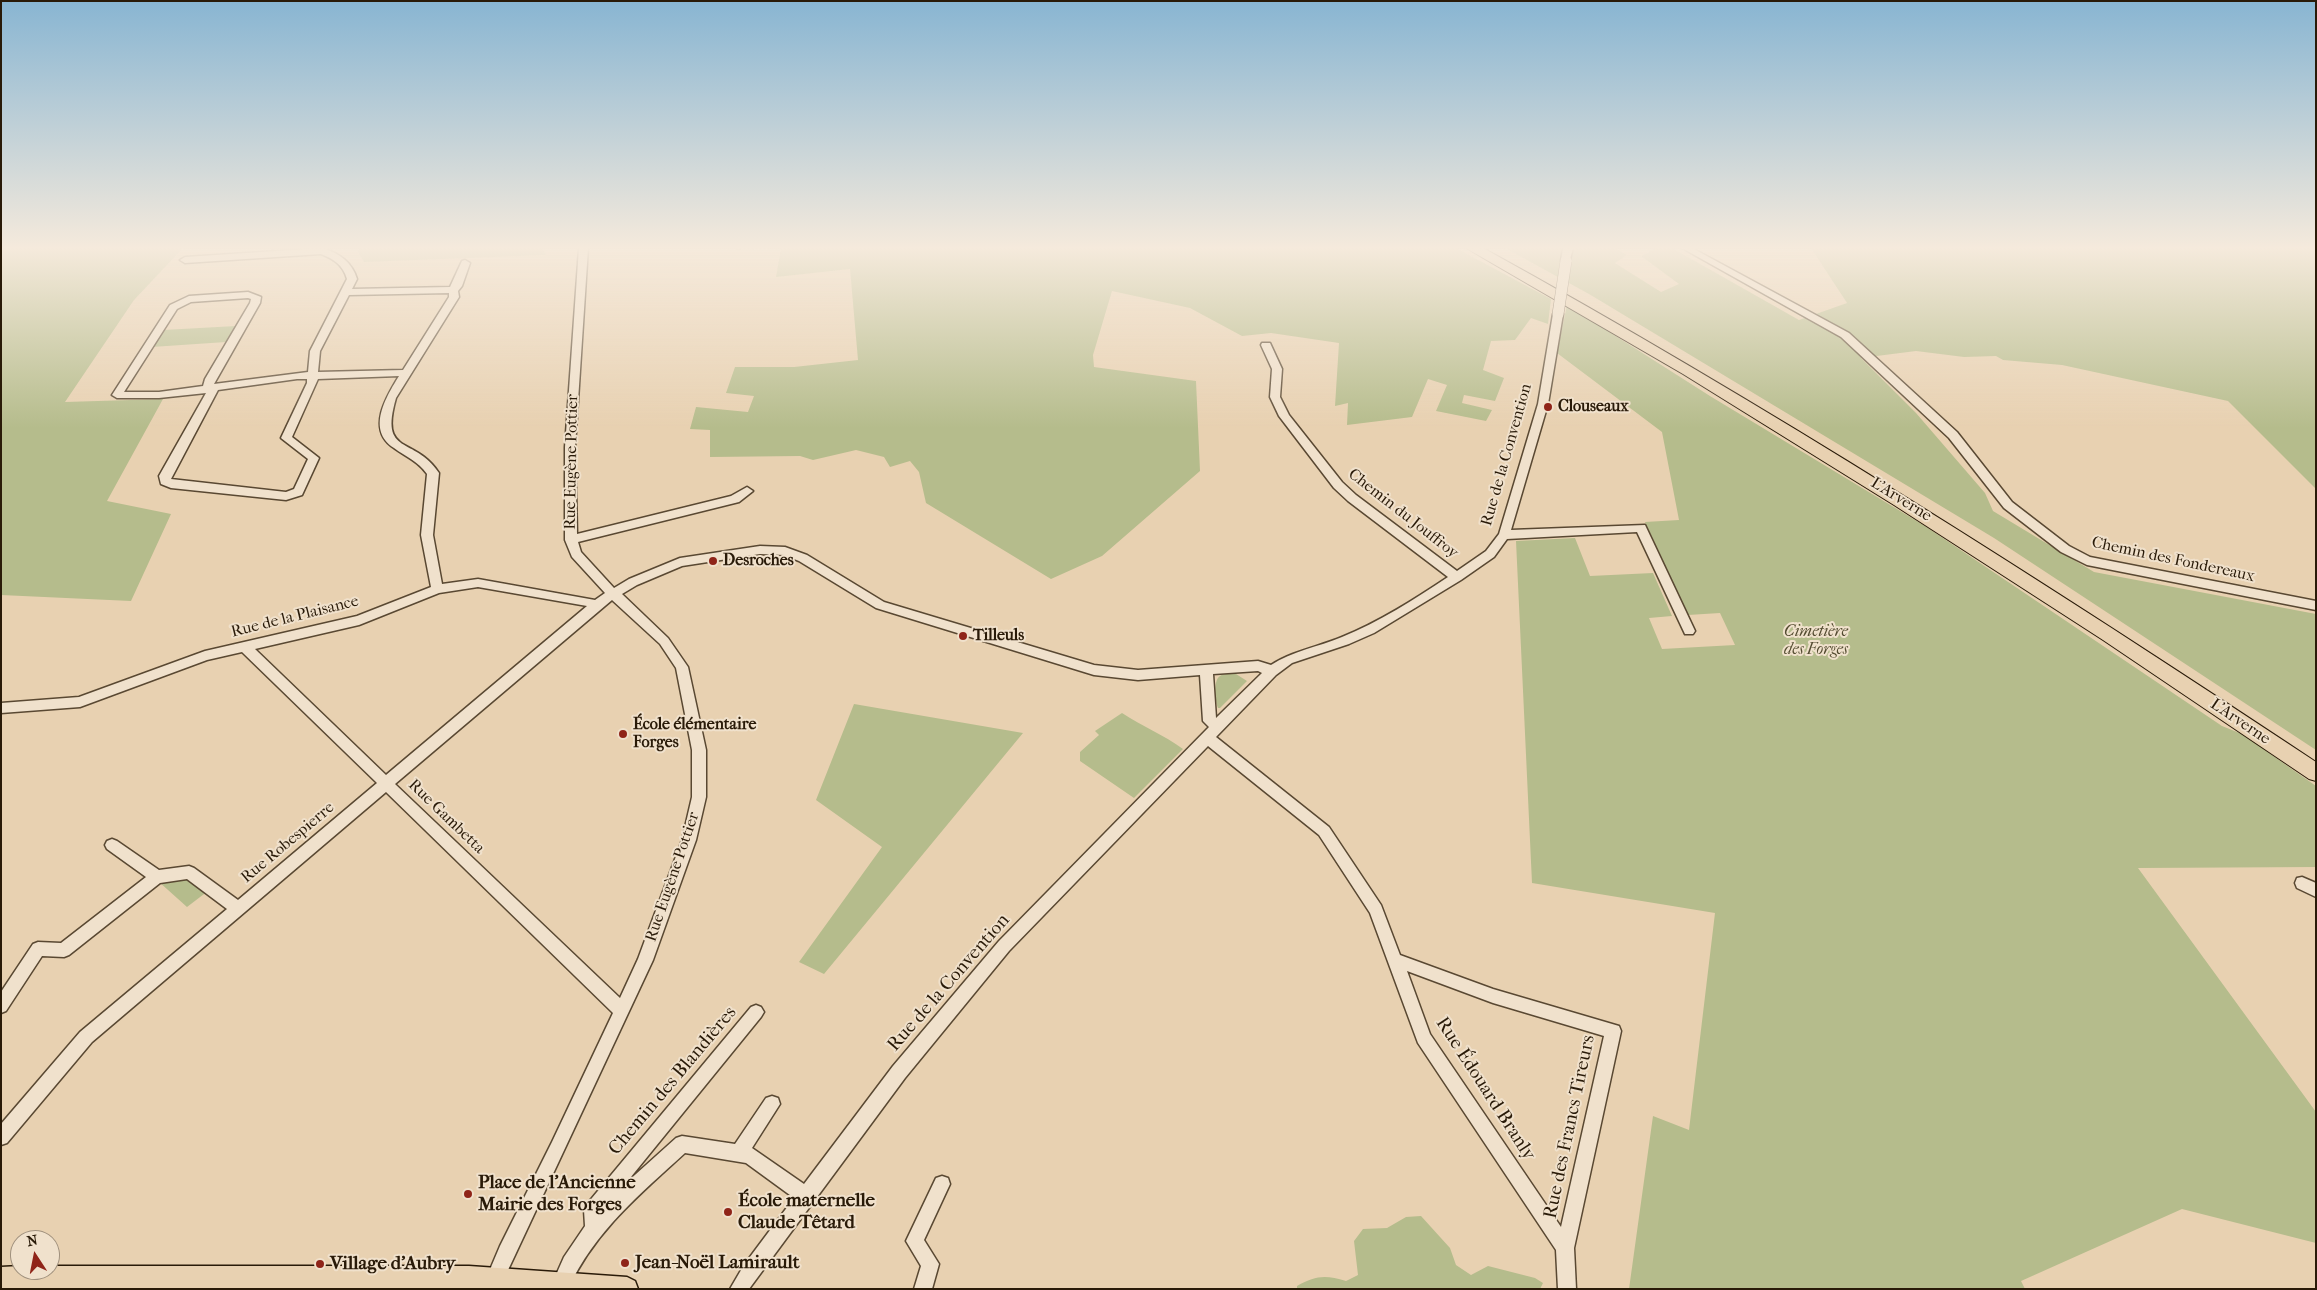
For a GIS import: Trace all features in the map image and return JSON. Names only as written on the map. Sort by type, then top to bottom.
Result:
[{"type":"highway","name":"L'Arverne","points":[[1580,308],[1668,358],[1889,492],[2086,619],[2316,773]]},
{"type":"highway","name":"L'Arverne","points":[[1598,308],[1671,349],[1822,440],[1991,546],[2316,760]]},
{"type":"main road","points":[[1,1278],[469,1276],[627,1289]]},
{"type":"street","points":[[172,308],[118,395],[159,395],[312,375],[405,373]]},
{"type":"street","points":[[252,308],[214,372],[210,389],[166,476],[165,481],[171,484],[290,496],[301,489],[314,458],[286,438],[312,382],[315,351],[337,308]]},
{"type":"street","points":[[437,589],[427,535],[434,482],[432,473],[428,465],[395,445],[384,427],[386,410],[405,373],[447,308]]},
{"type":"street","name":"Rue Eugène Pottier","points":[[495,1279],[506,1252],[558,1148],[622,1012],[673,887],[689,840],[699,797],[699,750],[682,667],[664,641],[613,593],[576,554],[571,540],[571,430],[580,308]]},
{"type":"street","name":"Rue de la Convention","points":[[739,1289],[750,1271],[899,1072],[1004,946],[1272,671],[1288,660],[1345,641],[1370,630],[1457,577],[1490,554],[1504,535],[1543,404],[1559,308]]},
{"type":"street","name":"Chemin des Fondereaux","points":[[1796,308],[1845,335],[1953,435],[2008,505],[2025,520],[2087,561],[2316,606]]},
{"type":"street","name":"Chemin du Jouffroy","points":[[1266,344],[1277,370],[1275,397],[1284,416],[1338,486],[1457,577]]},
{"type":"street","points":[[571,540],[735,499],[748,491]]},
{"type":"street","points":[[1504,535],[1641,528],[1689,631]]},
{"type":"street","name":"Rue Robespierre","points":[[1,1137],[86,1037],[597,605],[613,593],[665,567],[680,562],[760,550],[785,551],[803,558],[880,605],[1094,670],[1138,675],[1258,666],[1272,671]]},
{"type":"street","name":"Rue de la Plaisance","points":[[1,708],[80,702],[205,656],[358,620],[437,589],[478,583],[586,601],[597,605]]},
{"type":"street","name":"Rue Gambetta","points":[[245,647],[622,1012]]},
{"type":"street","points":[[1206,670],[1212,731]]},
{"type":"street","name":"Rue Édouard Branly","points":[[1212,731],[1324,832],[1376,910],[1424,1038],[1565,1248],[1568,1289]]},
{"type":"street","points":[[112,845],[157,877]]},
{"type":"street","points":[[1,1006],[38,949],[64,950],[157,877],[189,872],[237,908]]},
{"type":"street","points":[[2302,883],[2316,891]]},
{"type":"street","name":"Rue des Francs Tireurs","points":[[1395,960],[1493,996],[1613,1031],[1565,1248]]},
{"type":"street","name":"Chemin des Blandières","points":[[594,1226],[592,1210],[756,1012]]},
{"type":"street","points":[[739,1153],[772,1104]]},
{"type":"street","points":[[561,1284],[568,1266],[594,1226],[682,1144],[749,1154],[806,1196]]},
{"type":"street","points":[[923,1289],[930,1264],[915,1241],[942,1184]]},
{"type":"green space","points":[[1,308],[128,308],[65,402],[163,399],[107,501],[171,514],[131,601],[1,595]]},
{"type":"green space","points":[[853,308],[1107,308],[1093,355],[1094,367],[1196,381],[1200,471],[1102,556],[1051,579],[926,503],[919,472],[910,461],[890,467],[884,457],[856,450],[813,460],[800,456],[710,457],[710,430],[690,429],[696,407],[748,412],[754,396],[726,393],[735,367],[794,367],[858,360]]},
{"type":"green space","points":[[1190,308],[1550,308],[1548,324],[1531,318],[1515,340],[1491,341],[1483,370],[1504,378],[1495,401],[1464,395],[1462,403],[1492,410],[1486,421],[1436,411],[1447,385],[1428,379],[1412,417],[1347,425],[1348,403],[1335,406],[1339,343],[1271,333],[1242,336]]},
{"type":"green space","name":"Cimetière des Forges","points":[[1566,308],[1572,308],[1710,396],[1925,526],[2222,726],[2242,734],[2316,786],[2316,867],[2138,868],[2316,1112],[2316,1243],[2182,1209],[2021,1281],[2025,1289],[1629,1289],[1653,1116],[1689,1130],[1715,913],[1532,883],[1516,541],[1575,538],[1590,576],[1653,573],[1672,616],[1649,618],[1662,649],[1735,645],[1720,613],[1688,615],[1645,522],[1679,520],[1662,432],[1557,353]]},
{"type":"green space","points":[[1613,308],[1778,308],[1799,320],[1832,308],[2316,308],[2316,489],[2228,401],[2062,365],[2003,360],[1996,356],[1964,357],[1916,351],[1861,358],[1916,413],[1985,493],[1993,511],[2094,572],[2316,614],[2316,750],[1994,538]]},
{"type":"green space","points":[[236,326],[226,342],[152,347],[163,330]]},
{"type":"green space","points":[[1224,674],[1236,674],[1247,681],[1218,708],[1215,691],[1218,678]]},
{"type":"green space","points":[[854,704],[1023,733],[824,974],[799,962],[882,847],[816,800]]},
{"type":"green space","points":[[1122,713],[1183,749],[1134,798],[1080,761],[1080,752],[1099,735],[1095,731]]},
{"type":"green space","points":[[185,875],[208,891],[187,907],[158,881]]},
{"type":"green space","points":[[1421,1216],[1450,1248],[1456,1265],[1471,1275],[1488,1266],[1535,1278],[1543,1283],[1540,1289],[1297,1289],[1297,1286],[1316,1278],[1327,1277],[1346,1281],[1358,1275],[1354,1241],[1363,1229],[1387,1228],[1406,1217]]},
{"type":"place","name":"Clouseaux","points":[[1548,407]]},
{"type":"place","name":"Desroches","points":[[713,561]]},
{"type":"place","name":"Tilleuls","points":[[963,636]]},
{"type":"place","name":"École élémentaire Forges","points":[[623,734]]},
{"type":"place","name":"Place de l'Ancienne Mairie des Forges","points":[[468,1194]]},
{"type":"place","name":"École maternelle Claude Têtard","points":[[728,1212]]},
{"type":"place","name":"Jean-Noël Lamirault","points":[[625,1263]]},
{"type":"place","name":"Village d'Aubry","points":[[320,1264]]}]
